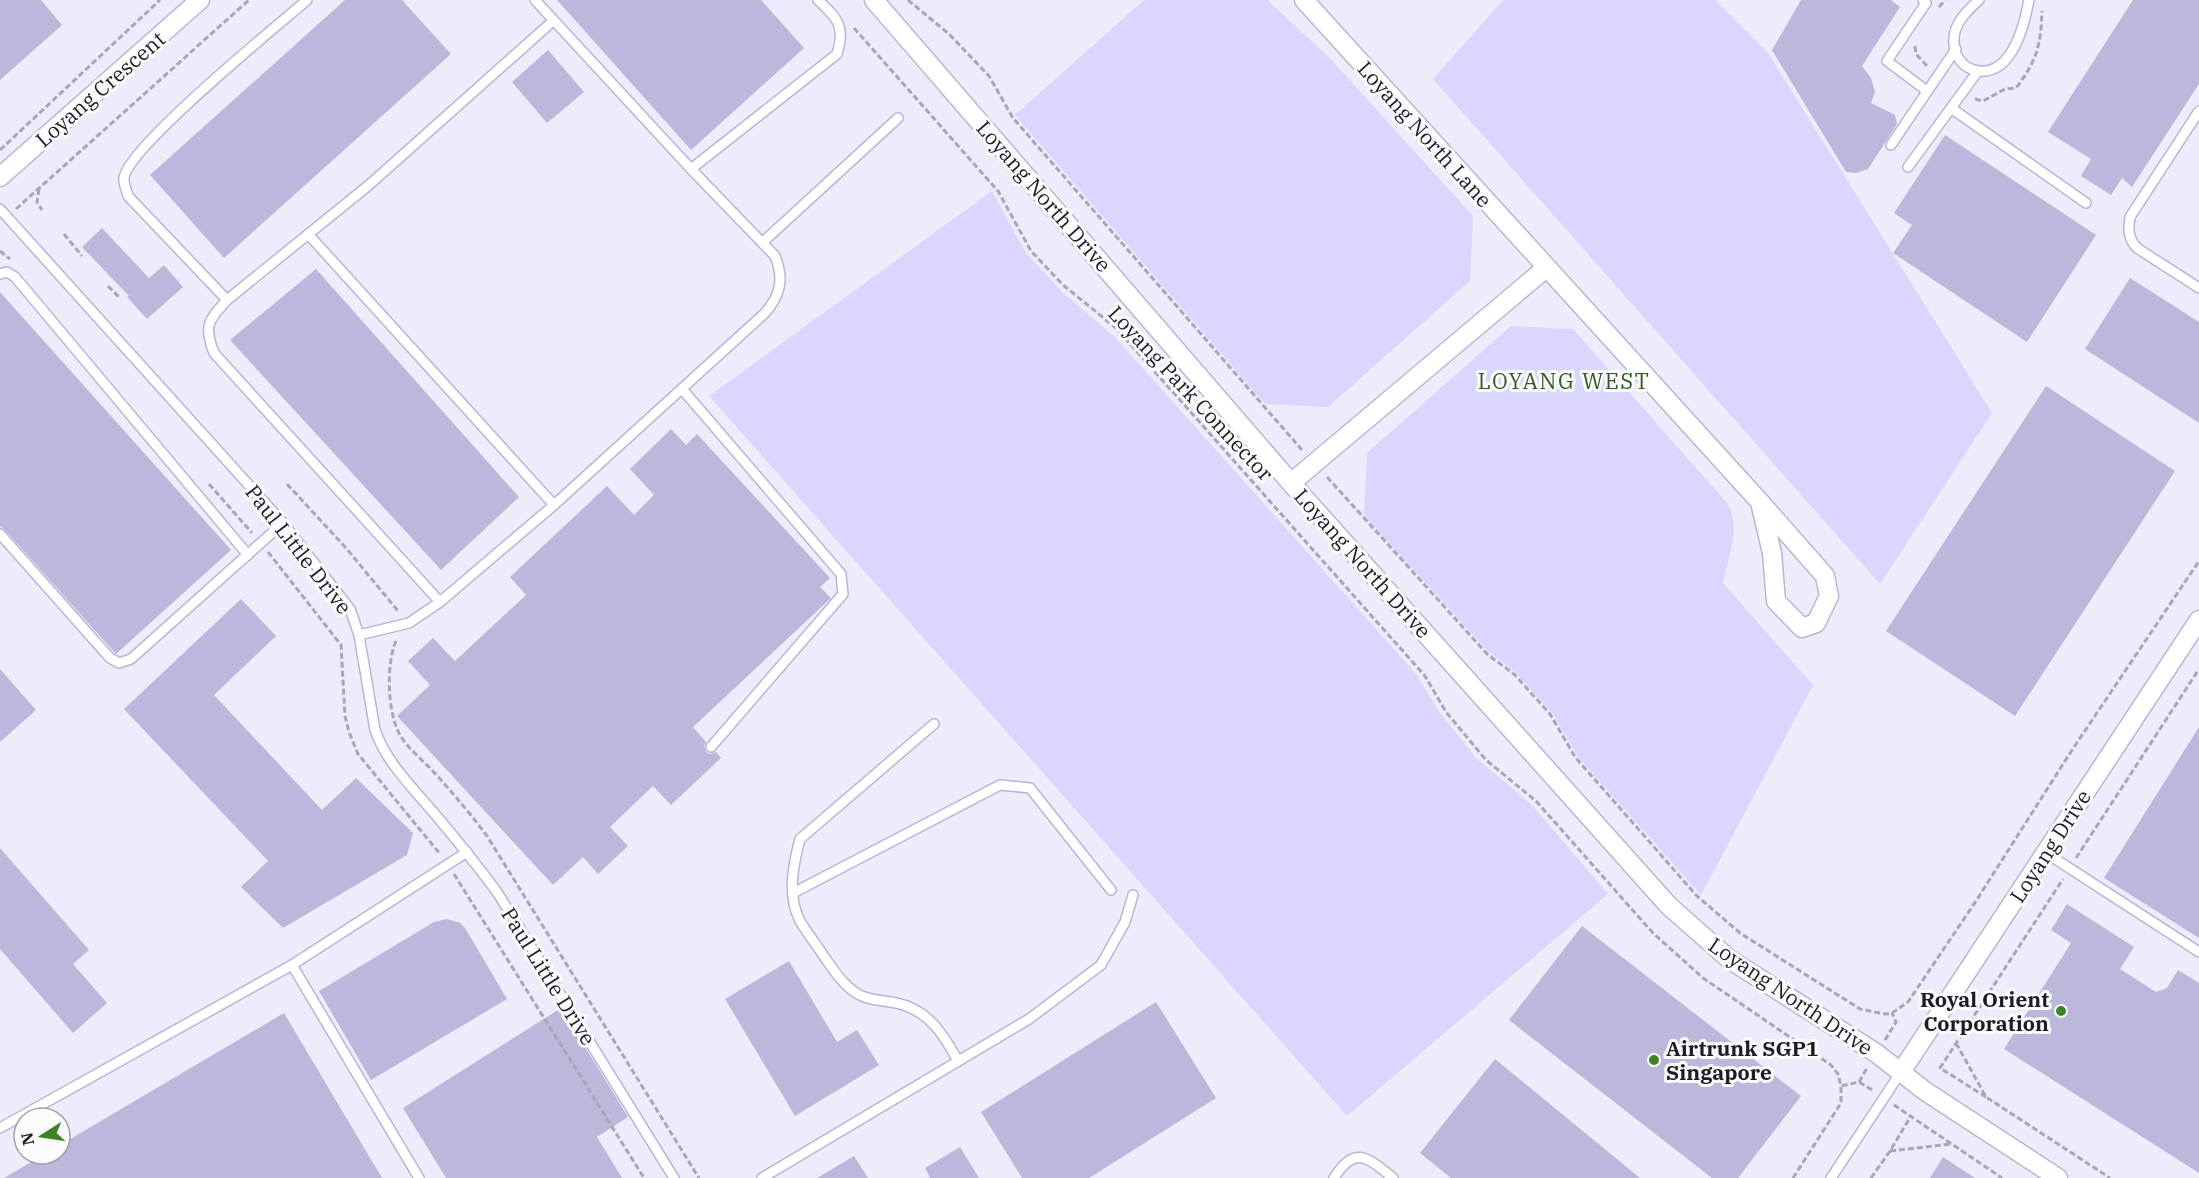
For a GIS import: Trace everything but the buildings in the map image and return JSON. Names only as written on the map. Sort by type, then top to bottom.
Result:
[{"type":"street","name":"Loyang Crescent","points":[[0,177],[200,0]]},
{"type":"street","name":"Loyang North Drive","points":[[874,0],[1292,483],[1669,906],[1729,959],[1876,1053],[1900,1072]]},
{"type":"street","name":"Loyang North Lane","points":[[1304,0],[1760,502],[1824,576],[1829,596],[1816,623],[1802,628],[1776,601],[1772,553],[1760,502]]},
{"type":"street","points":[[1292,483],[1546,268]]},
{"type":"street","name":"Loyang Drive","points":[[1900,1072],[2199,620]]},
{"type":"street","points":[[1900,1072],[2058,1178]]},
{"type":"lane","points":[[227,300],[128,196],[124,178],[132,160],[175,115],[307,0]]},
{"type":"lane","points":[[359,635],[406,624],[440,602],[554,505],[682,389],[773,305],[779,293],[780,268],[775,255],[691,169],[535,0]]},
{"type":"lane","points":[[691,169],[837,54],[841,31],[836,18],[818,0]]},
{"type":"lane","points":[[1923,0],[1926,3],[1887,61],[1927,91]]},
{"type":"lane","points":[[1979,0],[1965,13],[1953,38],[1958,56],[1966,67],[1978,71],[1995,70],[2007,59],[2020,34],[2029,0]]},
{"type":"lane","points":[[440,602],[214,353],[207,337],[210,318],[227,300],[369,185],[553,21]]},
{"type":"lane","points":[[1891,145],[1956,49]]},
{"type":"lane","points":[[1908,167],[1978,71]]},
{"type":"lane","points":[[1951,108],[2086,202]]},
{"type":"lane","points":[[2199,111],[2130,217],[2128,230],[2130,240],[2137,248],[2199,288]]},
{"type":"lane","points":[[763,242],[898,118]]},
{"type":"lane","name":"Paul Little Drive","points":[[0,209],[284,523],[350,609],[359,635],[375,730],[380,745],[396,768],[467,852],[497,892],[674,1178]]},
{"type":"lane","points":[[308,234],[554,505]]},
{"type":"lane","points":[[0,274],[7,272],[15,277],[248,555]]},
{"type":"lane","points":[[682,389],[841,574],[843,594],[711,747]]},
{"type":"lane","points":[[0,534],[110,658],[119,663],[131,659],[284,523]]},
{"type":"lane","points":[[934,724],[800,839],[793,865],[793,892],[799,919],[844,984],[857,994],[872,1001],[898,1003],[922,1013],[941,1030],[958,1060]]},
{"type":"lane","points":[[793,892],[1000,786],[1030,788],[1111,890]]},
{"type":"lane","points":[[0,1128],[292,965],[467,852]]},
{"type":"lane","points":[[2046,853],[2199,952]]},
{"type":"lane","points":[[762,1178],[1029,1018],[1101,965],[1125,922],[1133,895]]},
{"type":"lane","points":[[292,965],[419,1178]]},
{"type":"lane","name":"Loyang Drive","points":[[1831,1178],[1900,1072]]},
{"type":"lane","points":[[1334,1178],[1349,1159],[1362,1157],[1369,1158],[1393,1178]]},
{"type":"path","points":[[0,150],[160,0]]},
{"type":"path","points":[[7,216],[249,0]]},
{"type":"path","points":[[908,0],[950,34],[989,76],[1013,118],[1314,464],[1488,655],[1514,674],[1550,714],[1575,757],[1697,896],[1740,933],[1860,1009],[1885,1014],[1892,1013],[1908,1002],[1976,901],[2072,750],[2199,561]]},
{"type":"path","name":"Loyang Park Connector","points":[[852,26],[998,191],[1031,251],[1063,285],[1116,328],[1425,676],[1446,712],[1486,759],[1536,801],[1653,933],[1677,956],[1703,978],[1832,1065],[1838,1074],[1841,1086]]},
{"type":"path","points":[[39,188],[37,202],[42,210]]},
{"type":"path","points":[[64,234],[82,256]]},
{"type":"path","points":[[108,286],[120,298]]},
{"type":"path","points":[[287,484],[346,548],[406,624],[392,650],[390,662],[394,718],[400,736],[465,806],[487,836],[699,1178]]},
{"type":"path","points":[[448,864],[644,1178]]},
{"type":"path","points":[[1956,1043],[1986,1097]]},
{"type":"path","points":[[1940,1068],[2110,1178]]},
{"type":"path","points":[[1793,1178],[1841,1103],[1841,1086],[1860,1082],[2002,1178]]},
{"type":"path","points":[[1871,1178],[1911,1116]]},
{"type":"path","points":[[1890,1151],[1951,1144]]},
{"type":"shaded area","points":[[1144,0],[1267,0],[1327,55],[1473,216],[1470,281],[1328,407],[1265,404],[1015,115]]},
{"type":"shaded area","points":[[1503,0],[1715,0],[1768,53],[1992,413],[1880,584],[1433,79]]},
{"type":"shaded area","points":[[992,191],[1026,253],[1062,292],[1115,337],[1416,674],[1440,713],[1476,758],[1531,804],[1608,894],[1347,1116],[709,396]]},
{"type":"shaded area","points":[[1511,326],[1573,329],[1727,503],[1734,532],[1723,583],[1813,685],[1701,895],[1578,757],[1553,714],[1515,672],[1488,651],[1364,516],[1367,453]]},
{"type":"place","name":"Royal Orient Corporation","points":[[2061,1011]]},
{"type":"place","name":"Airtrunk SGP1 Singapore","points":[[1654,1060]]},
{"type":"district","name":"LOYANG WEST","points":[[1564,380]]}]
